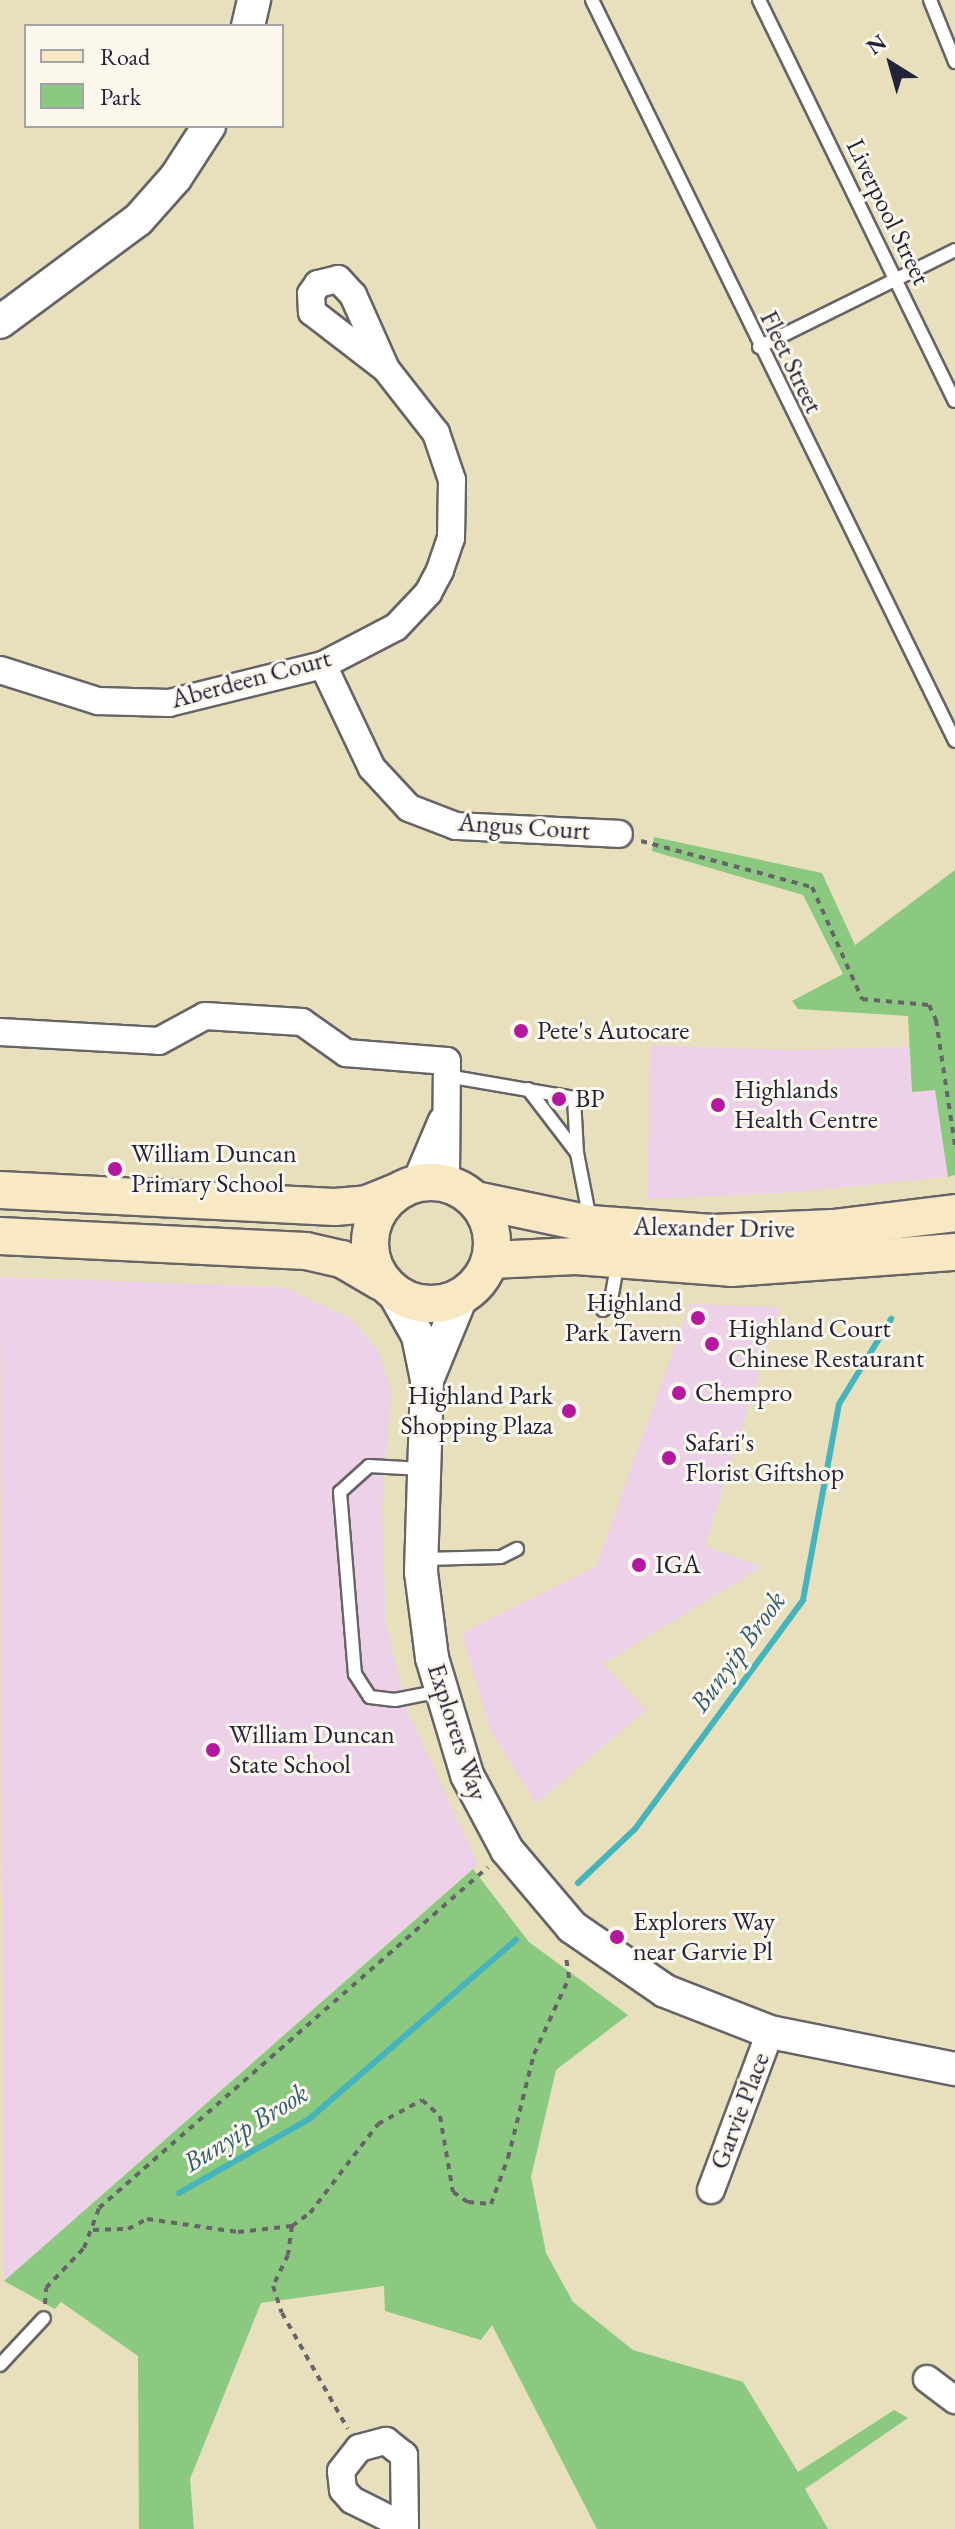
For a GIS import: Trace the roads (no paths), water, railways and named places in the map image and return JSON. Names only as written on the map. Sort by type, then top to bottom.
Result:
[{"type":"main road","points":[[0,1190],[335,1207],[367,1204],[433,1190],[491,1227],[491,1260],[477,1284],[461,1297],[420,1304],[342,1259],[306,1251],[0,1236]]},
{"type":"main road","points":[[388,1287],[370,1261],[370,1240],[381,1207],[433,1190]]},
{"type":"main road","name":"Alexander Drive","points":[[433,1190],[590,1224],[729,1232],[885,1224],[955,1213]]},
{"type":"main road","name":"Alexander Drive","points":[[491,1260],[532,1256],[731,1268],[955,1252]]},
{"type":"street","points":[[248,24],[254,0]]},
{"type":"street","points":[[4,311],[138,220],[176,177],[208,128]]},
{"type":"street","name":"Aberdeen Court","points":[[0,670],[63,693],[131,704],[199,698],[323,665],[396,627],[414,612],[440,570],[451,538],[452,480],[436,433],[386,369]]},
{"type":"street","name":"Angus Court","points":[[323,665],[372,768],[409,808],[456,826],[619,834]]},
{"type":"street","points":[[0,1032],[159,1041],[205,1016],[302,1022],[346,1053],[447,1061],[446,1110],[433,1190]]},
{"type":"street","name":"Explorers Way","points":[[388,1287],[418,1336],[427,1380],[421,1559],[441,1691],[467,1775],[494,1830],[530,1881],[581,1934],[665,1991],[770,2032],[955,2069]]},
{"type":"street","name":"Explorers Way","points":[[427,1380],[461,1297]]},
{"type":"street","name":"Garvie Place","points":[[711,2190],[770,2032]]},
{"type":"street","points":[[927,2379],[955,2400]]},
{"type":"street","points":[[386,2441],[404,2455],[404,2527],[343,2490],[341,2471],[359,2448],[386,2441]]},
{"type":"lane","name":"Fleet Street","points":[[592,0],[759,347],[955,741]]},
{"type":"lane","name":"Liverpool Street","points":[[759,0],[955,401]]},
{"type":"lane","points":[[930,0],[955,62]]},
{"type":"lane","points":[[759,347],[955,250]]},
{"type":"lane","points":[[447,1076],[574,1098],[577,1153],[590,1224]]},
{"type":"lane","points":[[528,1089],[577,1153]]},
{"type":"lane","points":[[603,1310],[611,1300],[618,1259]]},
{"type":"lane","points":[[422,1469],[369,1466],[354,1474],[340,1492],[355,1674],[370,1697],[395,1700],[441,1691]]},
{"type":"lane","points":[[421,1559],[501,1557],[517,1549]]},
{"type":"lane","points":[[0,2365],[44,2318]]},
{"type":"waterway","name":"Bunyip Brook","points":[[578,1883],[635,1829],[803,1600],[839,1404],[891,1319]]},
{"type":"waterway","name":"Bunyip Brook","points":[[179,2193],[309,2119],[516,1940]]},
{"type":"place","name":"Pete's Autocare","points":[[521,1031]]},
{"type":"place","name":"BP","points":[[559,1099]]},
{"type":"place","name":"Highlands Health Centre","points":[[718,1105]]},
{"type":"place","name":"William Duncan Primary School","points":[[115,1169]]},
{"type":"place","name":"Highland Park Tavern","points":[[698,1318]]},
{"type":"place","name":"Highland Court Chinese Restaurant","points":[[712,1344]]},
{"type":"place","name":"Chempro","points":[[679,1393]]},
{"type":"place","name":"Highland Park Shopping Plaza","points":[[569,1411]]},
{"type":"place","name":"Safari's Florist Giftshop","points":[[669,1458]]},
{"type":"place","name":"IGA","points":[[639,1565]]},
{"type":"place","name":"William Duncan State School","points":[[213,1750]]},
{"type":"place","name":"Explorers Way near Garvie Pl","points":[[617,1937]]}]
